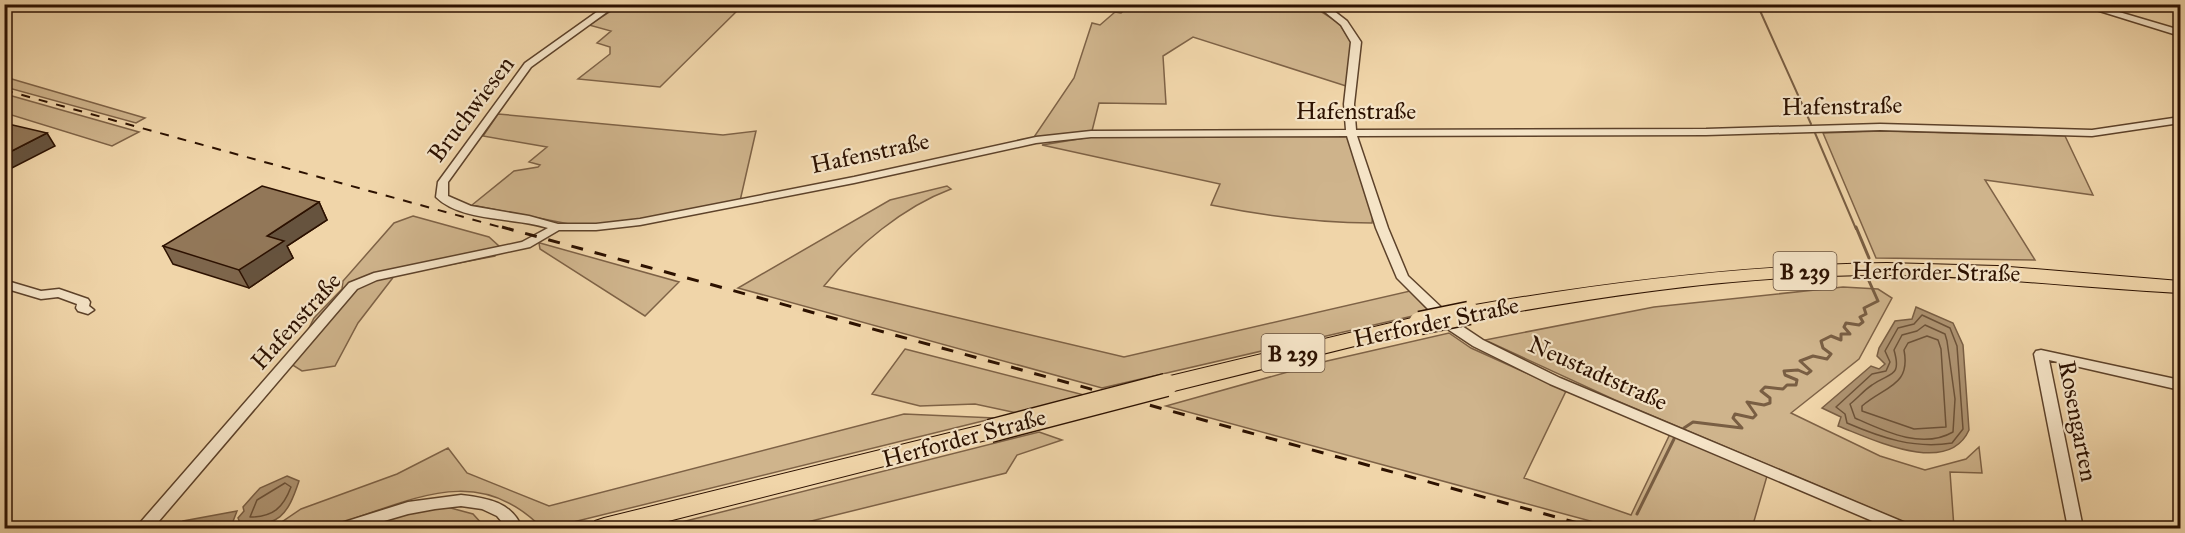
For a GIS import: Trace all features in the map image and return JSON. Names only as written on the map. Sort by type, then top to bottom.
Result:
[{"type":"main road","name":"Herforder Straße","points":[[604,528],[1420,323],[1578,293],[1675,281],[1842,269],[1936,270],[2064,276],[2181,287]]},
{"type":"street","name":"Bruchwiesen","points":[[558,227],[543,221],[465,207],[448,201],[442,197],[443,182],[528,65],[614,4]]},
{"type":"street","name":"Neustadtstraße","points":[[1319,4],[1344,23],[1356,42],[1357,54],[1349,104],[1351,133],[1382,228],[1403,278],[1454,327],[1478,343],[1555,381],[1903,528]]},
{"type":"street","points":[[2081,4],[2181,33]]},
{"type":"street","name":"Hafenstraße","points":[[144,528],[353,286],[374,277],[526,245],[558,227],[596,227],[640,222],[854,180],[1036,140],[1091,134],[1706,132],[1880,127],[2092,133],[2181,120]]},
{"type":"street","points":[[4,284],[41,295],[59,292],[84,302],[81,308],[88,310]]},
{"type":"street","name":"Rosengarten","points":[[2076,528],[2041,354],[2181,385]]},
{"type":"street","points":[[343,528],[415,505],[451,500],[482,504],[501,512],[515,528]]},
{"type":"shaded area","points":[[620,5],[743,5],[660,87],[578,79],[610,54],[610,47],[597,43],[611,31],[589,25]]},
{"type":"shaded area","points":[[1130,5],[1311,5],[1339,23],[1351,42],[1346,86],[1193,37],[1163,56],[1166,104],[1099,103],[1092,131],[1034,137],[1074,78],[1092,23],[1100,25],[1115,12],[1121,13]]},
{"type":"shaded area","points":[[5,77],[145,118],[136,123],[5,87]]},
{"type":"shaded area","points":[[5,94],[139,132],[112,146],[5,113]]},
{"type":"shaded area","points":[[498,114],[723,135],[756,131],[740,201],[637,221],[574,225],[472,205],[514,171],[538,167],[540,165],[529,162],[547,147],[483,136]]},
{"type":"shaded area","points":[[1881,131],[2065,136],[2093,195],[1985,180],[2035,260],[1876,258],[1823,133]]},
{"type":"shaded area","points":[[1349,134],[1373,213],[1372,223],[1291,218],[1211,205],[1220,184],[1042,145],[1091,137]]},
{"type":"shaded area","points":[[947,186],[951,189],[915,206],[866,242],[824,286],[1124,357],[1410,291],[1430,312],[1102,388],[738,288],[890,200]]},
{"type":"shaded area","points":[[413,216],[489,237],[500,247],[495,256],[395,275],[358,323],[335,366],[302,371],[291,364],[314,318],[342,289],[343,281],[394,223]]},
{"type":"shaded area","points":[[539,243],[679,282],[645,316],[540,249]]},
{"type":"shaded area","points":[[1843,287],[1878,289],[1892,298],[1859,359],[1791,413],[1880,456],[1925,470],[1966,459],[1979,447],[1982,473],[1950,472],[1954,528],[1918,528],[1615,400],[1485,340],[1654,307]]},
{"type":"shaded area","points":[[1449,333],[1471,348],[1566,391],[1524,478],[1631,515],[1670,434],[1767,476],[1752,528],[1616,528],[1166,406],[1327,361]]},
{"type":"shaded area","points":[[905,349],[1084,395],[1017,413],[975,404],[920,406],[872,394]]},
{"type":"shaded area","points":[[904,414],[995,418],[549,528],[542,528],[521,510],[501,499],[480,493],[458,491],[414,499],[329,527],[304,530],[273,528],[301,509],[397,474],[448,448],[467,473],[549,506]]},
{"type":"shaded area","points":[[1039,432],[1062,440],[1017,455],[1006,473],[783,528],[658,528]]},
{"type":"shaded area","points":[[447,507],[473,514],[483,525],[482,528],[357,528],[410,511]]},
{"type":"water","points":[[1916,307],[1953,323],[1963,345],[1969,430],[1959,444],[1944,451],[1927,453],[1908,451],[1870,439],[1838,426],[1841,417],[1822,408],[1871,366],[1879,369],[1885,364],[1877,356],[1879,348],[1895,321],[1912,319]]},
{"type":"water","points":[[287,476],[299,481],[291,502],[280,517],[264,524],[240,523],[238,518],[244,511],[243,507],[260,488]]},
{"type":"water","points":[[237,511],[232,524],[225,528],[176,528],[183,521]]},
{"type":"building","points":[[4,123],[47,133],[4,155]]},
{"type":"building","points":[[262,186],[319,202],[267,236],[284,241],[239,270],[163,246]]},
{"type":"waterway","points":[[1757,4],[1811,124]]},
{"type":"waterway","points":[[1815,133],[1856,229]]},
{"type":"waterway","points":[[1856,227],[1869,258]]},
{"type":"waterway","points":[[1684,428],[1693,422],[1742,428],[1733,418],[1735,414],[1753,418],[1756,415],[1747,402],[1764,405],[1770,403],[1770,398],[1761,391],[1765,387],[1783,389],[1787,385],[1796,385],[1797,380],[1785,375],[1784,371],[1798,370],[1807,374],[1811,371],[1800,361],[1813,356],[1827,359],[1831,354],[1823,348],[1821,341],[1831,336],[1841,340],[1841,334],[1850,334],[1844,327],[1846,323],[1859,325],[1863,322],[1860,317],[1866,314],[1864,308],[1878,301],[1869,281]]},
{"type":"waterway","points":[[1637,514],[1674,439]]},
{"type":"waterway","points":[[1285,528],[1292,525],[1309,528]]},
{"type":"railway","points":[[4,90],[507,229]]},
{"type":"railway","points":[[502,227],[1596,528]]}]
